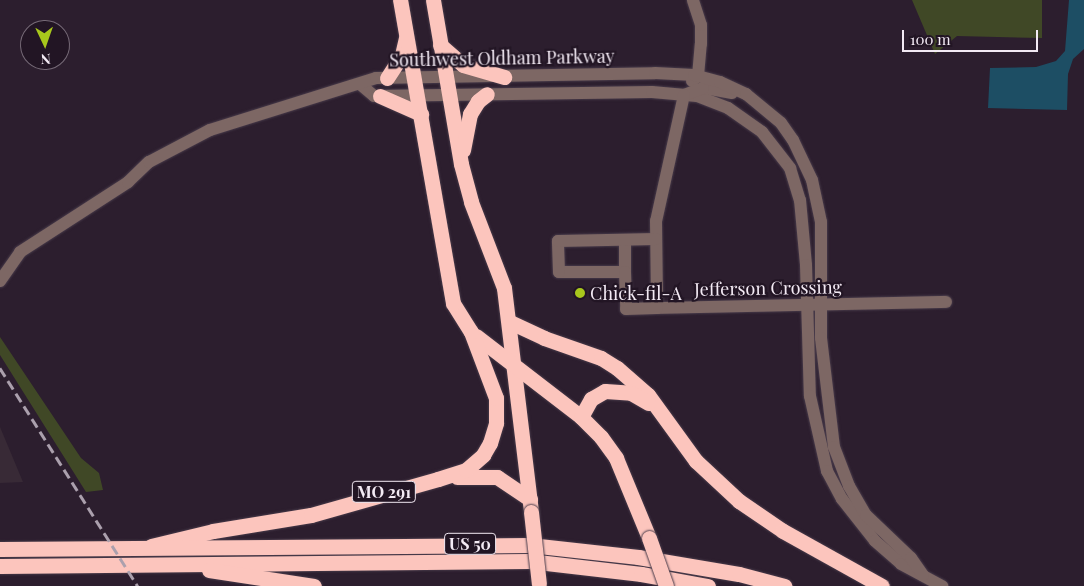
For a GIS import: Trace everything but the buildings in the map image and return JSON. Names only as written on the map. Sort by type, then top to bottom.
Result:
[{"type":"highway","name":"MO 291","points":[[151,546],[213,530],[311,515],[466,470],[484,455],[496,423],[496,398],[490,375],[471,332],[453,303],[400,0]]},
{"type":"highway","points":[[433,0],[461,164],[471,202],[499,273],[510,322],[539,585]]},
{"type":"highway","points":[[387,78],[402,55],[406,34]]},
{"type":"highway","points":[[440,46],[463,65],[504,77]]},
{"type":"highway","points":[[461,164],[470,114],[478,101],[487,94]]},
{"type":"highway","points":[[380,96],[421,114]]},
{"type":"highway","points":[[510,322],[544,338],[601,358],[635,381],[665,416],[696,461],[739,501],[783,530],[882,586]]},
{"type":"highway","points":[[471,332],[581,417],[601,436],[616,458],[649,538],[666,586]]},
{"type":"highway","points":[[581,417],[591,399],[611,390],[638,396],[665,416]]},
{"type":"highway","name":"MO 291","points":[[438,479],[483,474],[497,477],[531,506]]},
{"type":"highway","name":"US 50","points":[[0,549],[151,546],[530,545],[638,557],[739,574],[784,586]]},
{"type":"highway","name":"US 50","points":[[0,566],[529,560],[640,574],[708,586]]},
{"type":"highway","points":[[156,563],[314,586]]},
{"type":"street","points":[[652,92],[686,85],[698,76],[701,26],[693,0]]},
{"type":"street","name":"Southwest Oldham Parkway","points":[[923,575],[910,558],[866,515],[848,486],[834,447],[828,415],[820,304],[821,222],[812,180],[793,140],[781,122],[748,95],[720,82],[698,76],[655,73],[376,78],[360,85],[374,96],[652,92],[684,94],[715,102],[744,117],[782,154],[800,200],[806,265],[810,396],[821,451],[842,499],[856,520],[889,555],[923,575],[942,586]]},
{"type":"street","points":[[0,281],[20,252],[128,182],[149,162],[210,130],[360,85]]},
{"type":"street","points":[[657,308],[656,221],[684,94],[703,88],[748,95]]},
{"type":"street","points":[[624,240],[625,272],[559,272],[558,241],[656,239]]},
{"type":"street","name":"Jefferson Crossing","points":[[625,272],[626,309],[946,302]]},
{"type":"street","points":[[821,451],[834,447]]},
{"type":"shaded area","points":[[0,427],[23,482],[0,483]]},
{"type":"green space","points":[[912,0],[1042,0],[1042,38],[957,36],[935,54]]},
{"type":"green space","points":[[0,337],[81,458],[99,473],[103,490],[86,492],[0,355]]},
{"type":"water","points":[[1069,0],[1084,0],[1084,49],[1073,59],[1068,74],[1067,110],[988,108],[990,68],[1036,67],[1056,61],[1065,51]]},
{"type":"railway","points":[[0,368],[138,586]]},
{"type":"place","name":"Chick-fil-A","points":[[580,293]]}]
